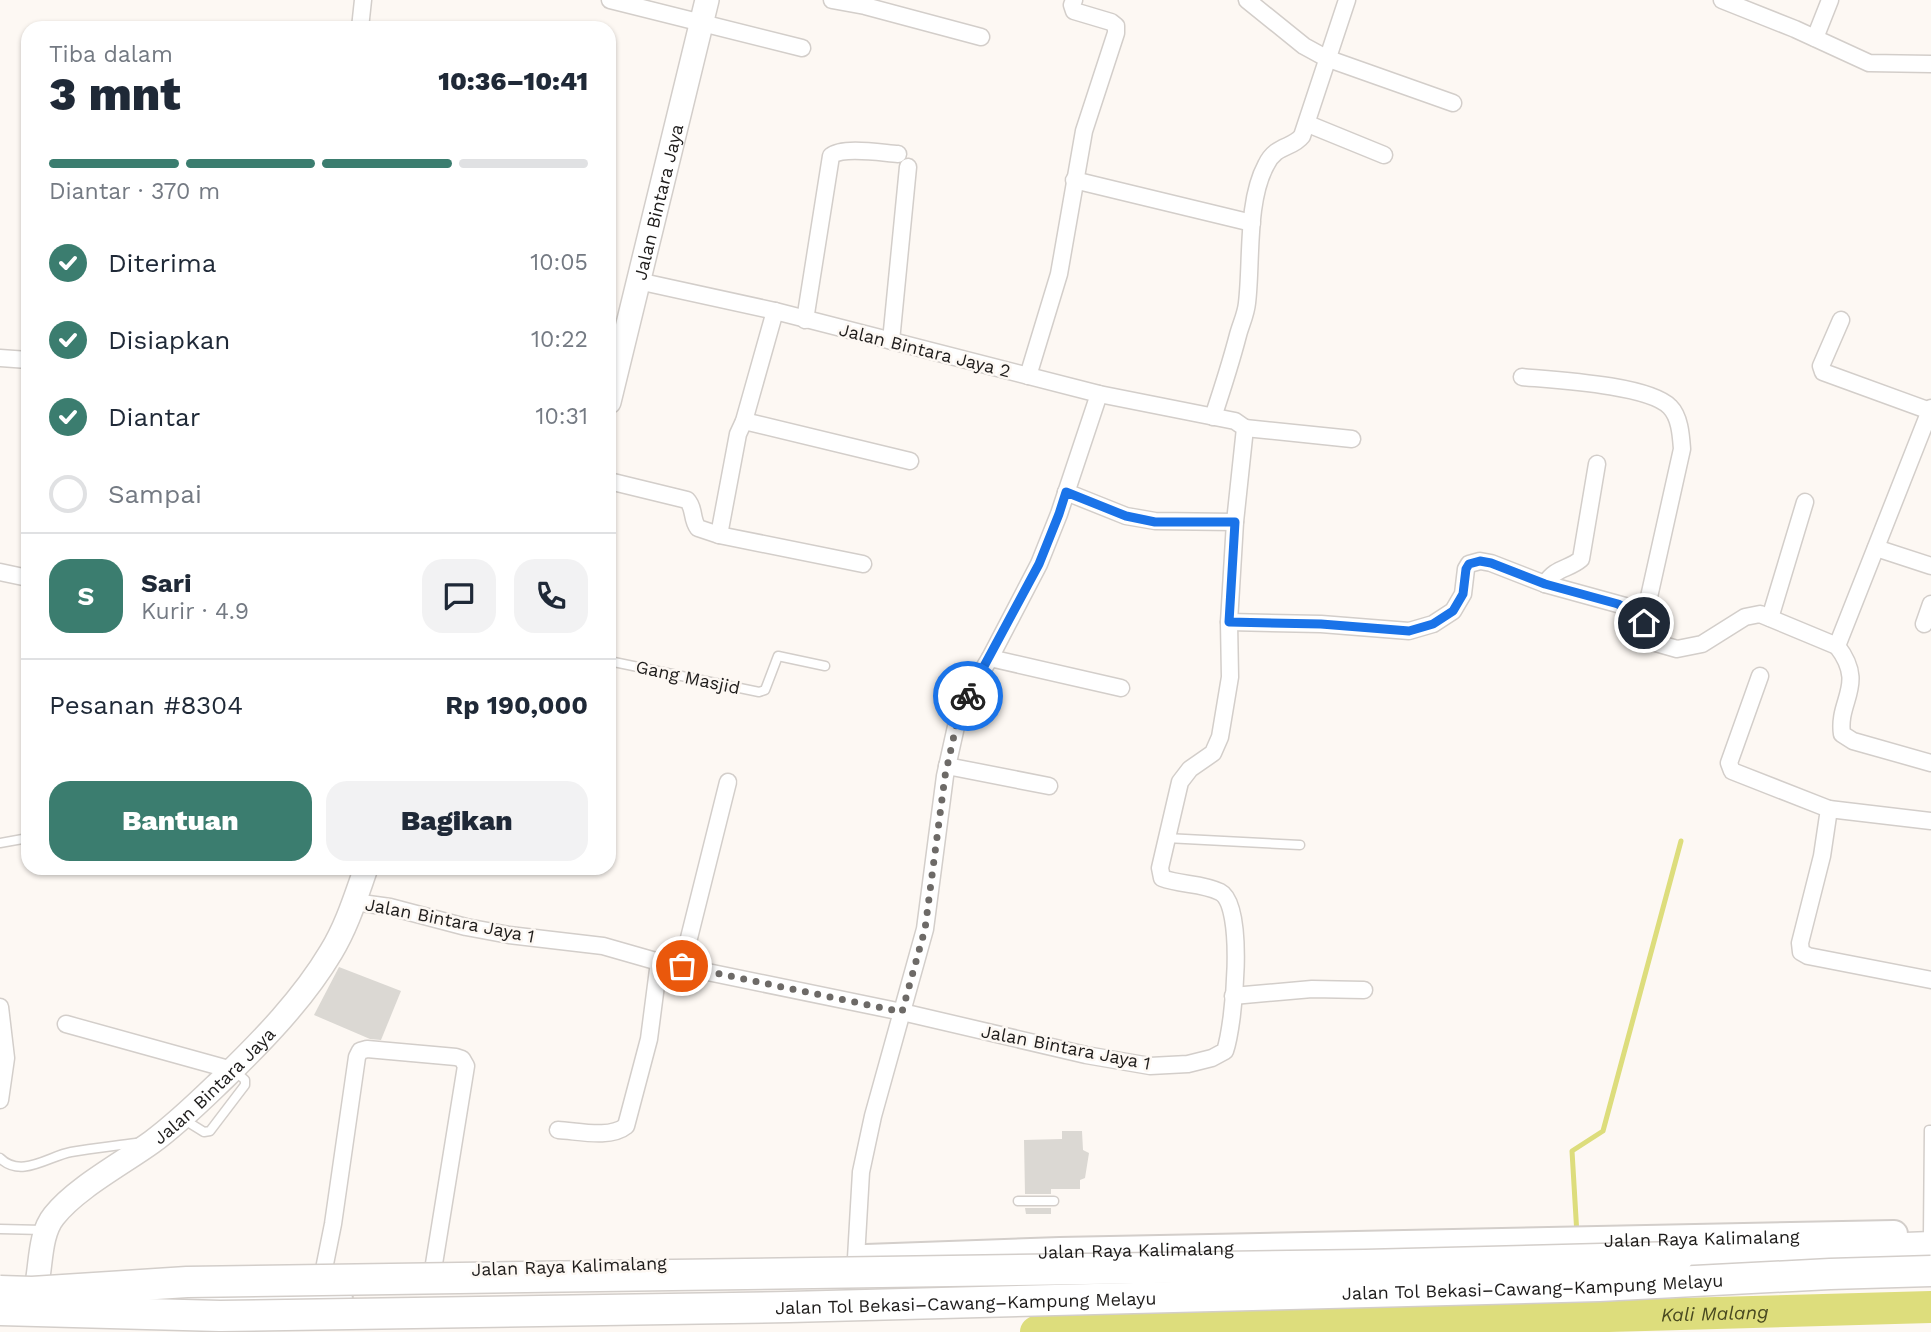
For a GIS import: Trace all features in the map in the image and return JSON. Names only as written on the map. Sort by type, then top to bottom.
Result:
[{"type":"highway","points":[[0,1292],[187,1282],[1365,1265],[1678,1257],[1930,1238]]},
{"type":"highway","name":"Jalan Tol Bekasi–Cawang–Kampung Melayu","points":[[0,1310],[220,1316],[775,1308],[1599,1286],[1931,1271]]},
{"type":"main road","name":"Jalan Raya Kalimalang","points":[[0,1276],[38,1277],[159,1270],[433,1269],[1073,1250],[1930,1238]]},
{"type":"main road","name":"Jalan Raya Kalimalang","points":[[38,1277],[64,1292],[339,1317],[332,1269]]},
{"type":"street","points":[[361,21],[363,0]]},
{"type":"street","points":[[610,0],[802,48]]},
{"type":"street","name":"Jalan Bintara Jaya","points":[[616,373],[707,0]]},
{"type":"street","points":[[832,0],[865,6],[981,37]]},
{"type":"street","points":[[1028,376],[1059,274],[1083,131],[1116,33],[1116,26],[1111,22],[1074,11],[1074,0]]},
{"type":"street","points":[[1247,0],[1304,46],[1326,58],[1453,103]]},
{"type":"street","points":[[1347,0],[1326,58],[1308,124],[1299,140],[1282,147],[1265,165],[1252,223],[1247,305],[1213,417],[1235,421],[1245,428],[1352,439]]},
{"type":"street","points":[[1722,0],[1869,63],[1931,64]]},
{"type":"street","points":[[1815,38],[1830,0]]},
{"type":"street","points":[[1308,124],[1384,155]]},
{"type":"street","points":[[805,320],[831,156],[835,152],[849,151],[903,161],[891,341]]},
{"type":"street","points":[[1074,180],[1252,223]]},
{"type":"street","name":"Jalan Bintara Jaya 2","points":[[638,281],[775,311],[1099,394],[1213,417]]},
{"type":"street","points":[[719,535],[738,433],[744,421],[775,311]]},
{"type":"street","points":[[1837,646],[1930,410],[1823,372],[1821,366],[1842,320]]},
{"type":"street","points":[[0,358],[21,360]]},
{"type":"street","points":[[1522,377],[1578,382],[1656,397],[1672,409],[1679,427],[1682,449],[1649,597],[1638,615]]},
{"type":"street","points":[[856,1258],[861,1172],[873,1116],[925,929],[947,766],[957,722],[973,686],[1039,564],[1059,514],[1099,394]]},
{"type":"street","points":[[744,421],[911,461]]},
{"type":"street","name":"Jalan Bintara Jaya 1","points":[[354,902],[390,907],[466,928],[603,946],[659,962],[902,1012],[1086,1055],[1150,1066],[1188,1064],[1212,1058],[1225,1051],[1231,1033],[1235,923],[1230,902],[1221,892],[1161,877],[1161,857],[1180,782],[1190,769],[1213,753],[1220,737],[1230,677],[1229,622],[1235,522],[1245,428]]},
{"type":"street","points":[[1545,584],[1554,572],[1581,559],[1597,464]]},
{"type":"street","points":[[616,483],[687,500],[693,508],[693,518],[698,528],[719,535],[863,564]]},
{"type":"street","points":[[1066,492],[1126,516],[1155,522],[1235,522]]},
{"type":"street","points":[[1770,618],[1805,502]]},
{"type":"street","points":[[1876,548],[1931,566]]},
{"type":"street","points":[[1229,622],[1321,624],[1409,631],[1433,624],[1453,611],[1463,594],[1466,569],[1474,562],[1491,563],[1545,584],[1618,604],[1638,615],[1656,643],[1677,649],[1702,644],[1745,617],[1760,614],[1837,646],[1846,657],[1851,681],[1841,725],[1842,734],[1853,741],[1931,763]]},
{"type":"street","points":[[0,572],[21,576]]},
{"type":"street","points":[[1924,624],[1931,604]]},
{"type":"street","points":[[990,658],[1121,688]]},
{"type":"street","points":[[1760,676],[1729,763],[1732,771],[1829,809],[1931,821]]},
{"type":"street","points":[[947,766],[1049,786]]},
{"type":"street","points":[[682,966],[728,782]]},
{"type":"street","points":[[1829,809],[1822,856],[1800,943],[1801,952],[1808,956],[1931,980]]},
{"type":"street","name":"Jalan Bintara Jaya","points":[[38,1277],[47,1230],[54,1216],[89,1186],[181,1118],[232,1070],[305,991],[332,951],[364,875]]},
{"type":"street","points":[[558,1130],[607,1132],[619,1131],[626,1126],[649,1039],[659,962]]},
{"type":"street","points":[[1233,996],[1311,989],[1364,990]]},
{"type":"street","points":[[0,1007],[6,1058],[0,1100]]},
{"type":"street","points":[[66,1024],[232,1070]]},
{"type":"street","points":[[332,1269],[334,1224],[357,1057],[360,1051],[367,1049],[456,1057],[462,1059],[466,1066],[433,1269]]},
{"type":"lane","name":"Gang Masjid","points":[[616,662],[759,692],[765,690],[778,656],[825,666]]},
{"type":"lane","points":[[1166,838],[1300,845]]},
{"type":"lane","points":[[0,843],[21,839]]},
{"type":"lane","points":[[1930,1238],[1928,1130],[1931,1130]]},
{"type":"lane","points":[[0,1158],[12,1166],[33,1166],[68,1153],[153,1141]]},
{"type":"lane","points":[[1018,1201],[1054,1201]]},
{"type":"lane","points":[[0,1229],[47,1230]]},
{"type":"building","points":[[339,967],[401,991],[381,1040],[370,1039],[314,1015]]},
{"type":"building","points":[[1062,1131],[1082,1131],[1083,1150],[1089,1153],[1085,1178],[1080,1180],[1080,1189],[1051,1189],[1051,1194],[1025,1194],[1024,1140],[1062,1139]]},
{"type":"building","points":[[1025,1208],[1051,1208],[1051,1214],[1026,1214]]},
{"type":"waterway","points":[[1577,1235],[1572,1151],[1603,1131],[1681,841]]},
{"type":"waterway","name":"Kali Malang","points":[[1580,1297],[1582,1332]]},
{"type":"waterway","name":"Kali Malang","points":[[1036,1332],[1931,1307]]},
{"type":"way so far","points":[[682,966],[902,1012],[925,929],[945,776],[957,722],[968,696]]},
{"type":"route","points":[[968,696],[1039,564],[1066,492],[1126,516],[1155,522],[1235,522],[1229,622],[1321,624],[1409,631],[1433,624],[1453,611],[1463,594],[1466,569],[1469,564],[1480,561],[1545,584],[1625,606],[1644,623]]}]
